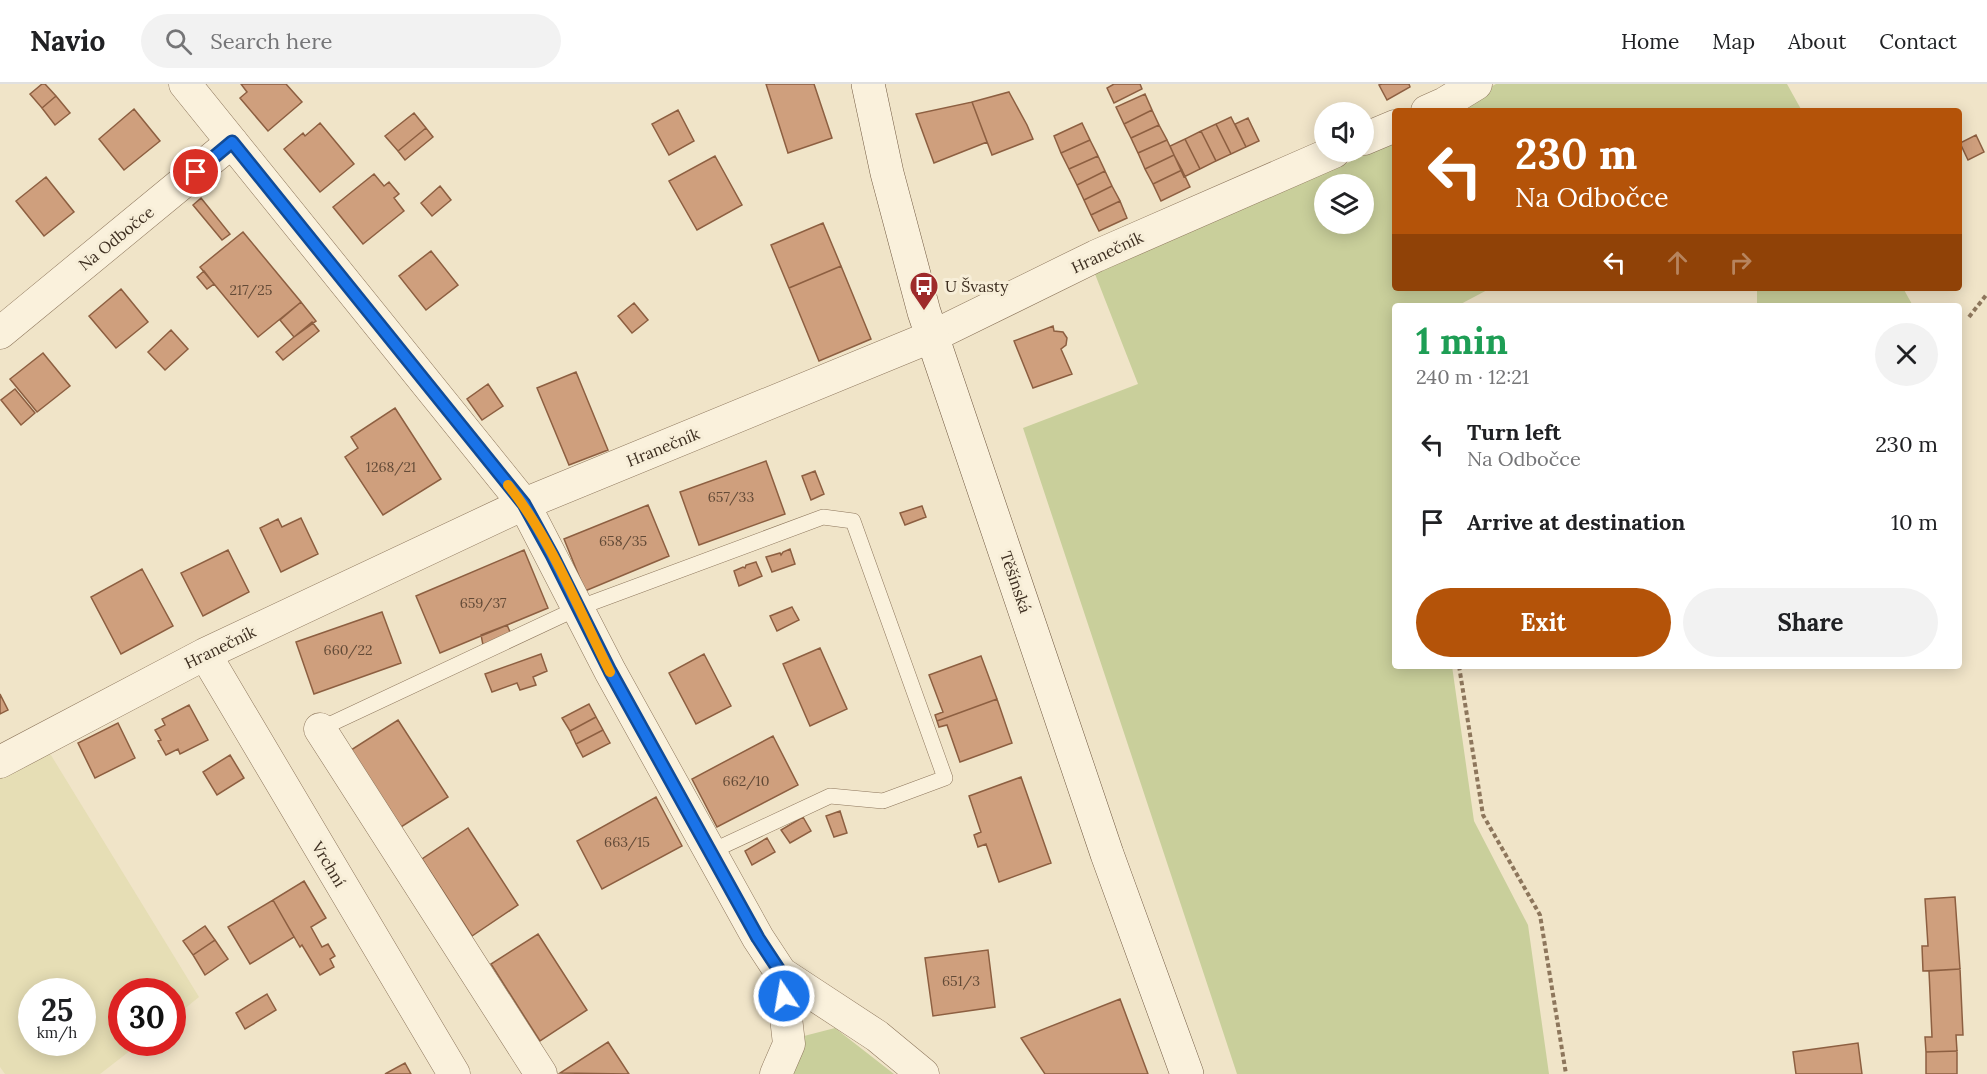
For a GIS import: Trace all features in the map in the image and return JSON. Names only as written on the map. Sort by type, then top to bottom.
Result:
[{"type":"main road","name":"Těšínská","points":[[868,84],[886,173],[924,312],[1107,854],[1187,1074]]},
{"type":"street","points":[[185,84],[524,504],[610,671],[758,938],[781,973],[877,1036],[923,1074]]},
{"type":"street","points":[[1434,108],[1476,84]]},
{"type":"street","points":[[1374,135],[1392,127]]},
{"type":"street","name":"Na Odbočce","points":[[0,333],[232,142]]},
{"type":"street","name":"Hranečník","points":[[0,762],[205,654],[524,504],[933,336],[1096,256],[1314,161]]},
{"type":"street","name":"Vrchní","points":[[205,654],[454,1074]]},
{"type":"street","points":[[320,729],[534,1072]]},
{"type":"street","points":[[776,1074],[789,1044],[781,973]]},
{"type":"lane","points":[[320,729],[578,608],[823,517],[853,521],[945,778],[883,801],[830,796],[710,852]]},
{"type":"path","points":[[1969,317],[1987,294]]},
{"type":"path","points":[[1459,669],[1483,815],[1540,915],[1566,1074]]},
{"type":"shaded area","points":[[46,747],[199,997],[186,1008],[186,978],[108,978],[108,1056],[123,1056],[100,1074],[5,1074],[0,1067],[0,773]]},
{"type":"green space","points":[[1496,84],[1787,84],[1800,108],[1452,108]]},
{"type":"green space","points":[[1392,141],[1392,291],[1485,291],[1463,303],[1392,303],[1392,669],[1452,669],[1474,821],[1528,925],[1549,1074],[1237,1074],[1023,428],[1138,384],[1095,274],[1314,178],[1314,234],[1374,234],[1374,174],[1322,174],[1349,162],[1374,162],[1374,151]]},
{"type":"green space","points":[[1757,291],[1905,291],[1911,303],[1757,303]]},
{"type":"green space","points":[[835,1028],[894,1074],[791,1074],[804,1036]]},
{"type":"building","points":[[45,84],[56,96],[42,108],[30,94]]},
{"type":"building","points":[[241,84],[286,84],[302,102],[268,131],[240,98],[247,92]]},
{"type":"building","points":[[766,84],[814,84],[832,138],[788,153]]},
{"type":"building","points":[[1114,84],[1140,84],[1142,89],[1114,103],[1107,88]]},
{"type":"building","points":[[1409,84],[1410,87],[1387,100],[1379,85]]},
{"type":"building","points":[[1009,92],[1033,139],[992,155],[972,102]]},
{"type":"building","points":[[1145,94],[1152,110],[1124,124],[1116,107]]},
{"type":"building","points":[[56,96],[70,113],[55,125],[42,108]]},
{"type":"building","points":[[972,102],[987,142],[934,163],[916,114]]},
{"type":"building","points":[[134,109],[160,141],[124,170],[99,139]]},
{"type":"building","points":[[678,110],[694,141],[669,155],[652,124]]},
{"type":"building","points":[[1152,110],[1159,125],[1131,138],[1124,124]]},
{"type":"building","points":[[414,113],[426,128],[398,151],[385,136]]},
{"type":"building","points":[[1231,117],[1246,147],[1231,154],[1216,124]]},
{"type":"building","points":[[1248,118],[1259,141],[1246,147],[1235,124]]},
{"type":"building","points":[[320,123],[354,164],[320,192],[284,149],[303,133],[305,136]]},
{"type":"building","points":[[1082,123],[1090,140],[1061,153],[1054,136]]},
{"type":"building","points":[[1216,124],[1231,154],[1216,161],[1201,131]]},
{"type":"building","points":[[1159,125],[1167,140],[1138,153],[1131,138]]},
{"type":"building","points":[[426,128],[433,137],[405,160],[398,151]]},
{"type":"building","points":[[1201,131],[1216,161],[1200,169],[1185,139]]},
{"type":"building","points":[[1976,135],[1984,152],[1968,160],[1962,142]]},
{"type":"building","points":[[1185,139],[1200,169],[1184,177],[1170,146]]},
{"type":"building","points":[[1090,140],[1098,156],[1069,169],[1061,153]]},
{"type":"building","points":[[1167,140],[1174,155],[1145,169],[1138,153]]},
{"type":"building","points":[[1174,155],[1182,170],[1153,184],[1145,169]]},
{"type":"building","points":[[715,156],[742,205],[697,230],[669,181]]},
{"type":"building","points":[[1098,156],[1105,171],[1077,185],[1069,169]]},
{"type":"building","points":[[1182,170],[1190,187],[1161,201],[1153,184]]},
{"type":"building","points":[[1105,171],[1112,186],[1084,200],[1077,185]]},
{"type":"building","points":[[374,174],[384,186],[389,182],[399,194],[394,198],[404,211],[363,244],[333,207]]},
{"type":"building","points":[[46,177],[74,212],[44,236],[16,201]]},
{"type":"building","points":[[440,186],[451,200],[432,216],[421,203]]},
{"type":"building","points":[[1112,186],[1120,201],[1091,215],[1084,200]]},
{"type":"building","points":[[201,198],[230,234],[222,240],[193,205]]},
{"type":"building","points":[[1120,201],[1127,218],[1099,231],[1091,215]]},
{"type":"building","points":[[823,223],[841,266],[789,288],[771,245]]},
{"type":"building","points":[[243,232],[301,302],[258,337],[200,267]]},
{"type":"building","points":[[431,251],[458,285],[426,310],[399,276]]},
{"type":"building","points":[[841,266],[871,339],[819,361],[789,288]]},
{"type":"building","points":[[204,271],[214,284],[207,289],[197,277]]},
{"type":"building","points":[[121,289],[148,322],[116,348],[89,316]]},
{"type":"building","points":[[301,302],[316,321],[294,337],[280,320]]},
{"type":"building","points":[[634,303],[648,320],[632,333],[618,316]]},
{"type":"building","points":[[312,322],[319,331],[283,360],[276,352]]},
{"type":"building","points":[[1053,326],[1054,331],[1063,332],[1067,338],[1066,345],[1061,349],[1072,374],[1033,388],[1014,341]]},
{"type":"building","points":[[171,330],[188,349],[165,370],[148,352]]},
{"type":"building","points":[[43,353],[70,386],[37,412],[10,379]]},
{"type":"building","points":[[576,372],[608,450],[569,465],[537,388]]},
{"type":"building","points":[[488,384],[503,406],[482,420],[467,399]]},
{"type":"building","points":[[15,389],[35,413],[21,425],[1,400]]},
{"type":"building","points":[[395,408],[441,479],[383,515],[345,457],[358,448],[351,437]]},
{"type":"building","points":[[766,461],[785,514],[699,545],[680,492]]},
{"type":"building","points":[[815,471],[824,494],[811,500],[802,476]]},
{"type":"building","points":[[648,505],[669,556],[585,591],[564,539]]},
{"type":"building","points":[[922,506],[926,517],[905,525],[900,513]]},
{"type":"building","points":[[301,518],[318,554],[281,572],[260,528],[278,519],[282,527]]},
{"type":"building","points":[[790,549],[795,564],[772,572],[766,557],[780,553],[781,555]]},
{"type":"building","points":[[228,550],[249,592],[203,616],[181,573]]},
{"type":"building","points":[[524,550],[548,608],[440,653],[416,596]]},
{"type":"building","points":[[756,562],[762,576],[739,586],[734,571]]},
{"type":"building","points":[[142,569],[173,626],[121,654],[91,597]]},
{"type":"building","points":[[792,607],[799,620],[777,631],[770,616]]},
{"type":"building","points":[[382,612],[401,663],[314,694],[296,642]]},
{"type":"building","points":[[507,625],[511,634],[483,645],[481,635]]},
{"type":"building","points":[[820,648],[847,709],[810,726],[783,664]]},
{"type":"building","points":[[541,654],[547,671],[533,677],[536,685],[520,690],[517,683],[492,692],[485,674]]},
{"type":"building","points":[[704,654],[731,706],[696,724],[669,673]]},
{"type":"building","points":[[981,656],[997,699],[937,721],[935,715],[943,712],[929,675]]},
{"type":"building","points":[[0,694],[8,710],[0,714]]},
{"type":"building","points":[[997,699],[1012,743],[960,762],[947,725],[939,727],[937,721]]},
{"type":"building","points":[[589,704],[596,717],[570,731],[562,718]]},
{"type":"building","points":[[189,705],[208,740],[180,754],[178,749],[166,755],[155,730],[165,725],[162,719]]},
{"type":"building","points":[[596,717],[603,730],[576,744],[570,731]]},
{"type":"building","points":[[398,720],[448,797],[401,827],[351,750]]},
{"type":"building","points":[[118,723],[135,758],[95,778],[78,743]]},
{"type":"building","points":[[603,730],[610,743],[583,757],[576,744]]},
{"type":"building","points":[[773,736],[798,785],[717,827],[692,779]]},
{"type":"building","points":[[230,755],[244,778],[217,795],[203,772]]},
{"type":"building","points":[[1021,777],[1051,863],[999,882],[986,844],[978,847],[974,835],[981,832],[969,796]]},
{"type":"building","points":[[656,797],[682,846],[602,889],[577,841]]},
{"type":"building","points":[[840,811],[847,833],[834,837],[826,816]]},
{"type":"building","points":[[803,817],[811,831],[790,843],[781,830]]},
{"type":"building","points":[[468,828],[518,905],[472,936],[422,859]]},
{"type":"building","points":[[767,838],[775,852],[752,865],[745,851]]},
{"type":"building","points":[[304,881],[326,918],[311,927],[322,947],[328,944],[335,956],[330,959],[334,967],[320,975],[302,945],[300,947],[273,900]]},
{"type":"building","points":[[1955,897],[1960,969],[1923,971],[1922,946],[1928,946],[1925,899]]},
{"type":"building","points":[[273,900],[294,937],[250,964],[228,927]]},
{"type":"building","points":[[205,926],[215,940],[193,955],[183,941]]},
{"type":"building","points":[[538,934],[587,1010],[540,1041],[491,964]]},
{"type":"building","points":[[215,940],[228,959],[205,975],[193,955]]},
{"type":"building","points":[[988,950],[995,1007],[933,1016],[925,958]]},
{"type":"building","points":[[1960,969],[1963,1035],[1956,1035],[1957,1051],[1926,1052],[1925,1037],[1932,1037],[1929,971]]},
{"type":"building","points":[[267,994],[276,1010],[245,1029],[236,1013]]},
{"type":"building","points":[[1120,999],[1148,1074],[1045,1074],[1021,1038]]},
{"type":"building","points":[[608,1042],[629,1074],[560,1073]]},
{"type":"building","points":[[1858,1043],[1862,1074],[1796,1074],[1793,1052]]},
{"type":"building","points":[[1957,1051],[1957,1074],[1926,1074],[1926,1052]]},
{"type":"building","points":[[405,1063],[411,1074],[385,1074]]},
{"type":"slow traffic","points":[[508,485],[524,504],[552,555],[610,672]]},
{"type":"place","name":"U Švasty","points":[[924,312]]},
{"type":"route","points":[[196,172],[232,142],[524,504],[610,671],[758,938],[781,973],[784,996]]}]
